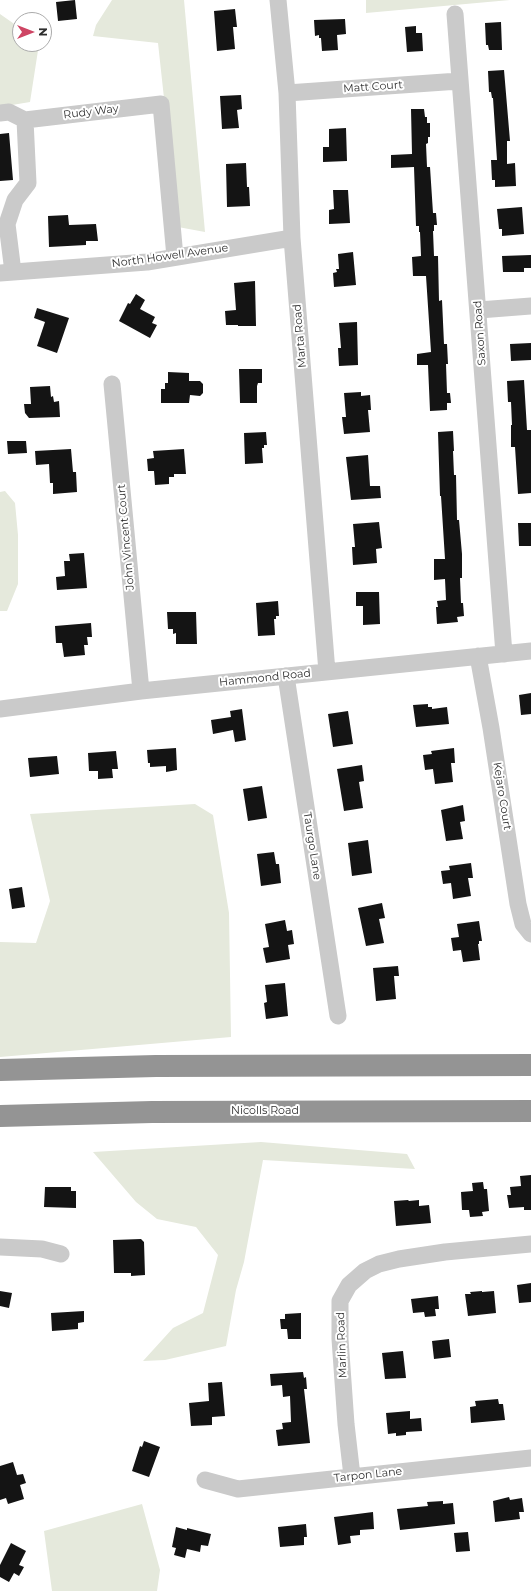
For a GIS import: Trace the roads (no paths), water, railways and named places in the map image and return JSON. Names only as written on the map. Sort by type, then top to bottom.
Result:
[{"type":"highway","points":[[0,1070],[187,1066],[531,1065]]},
{"type":"highway","name":"Nicolls Road","points":[[0,1116],[183,1111],[531,1111]]},
{"type":"street","name":"Marta Road","points":[[278,0],[287,93],[292,238],[328,672]]},
{"type":"street","name":"Saxon Road","points":[[455,14],[459,81],[479,310],[504,654]]},
{"type":"street","name":"Matt Court","points":[[287,93],[459,81]]},
{"type":"street","name":"Rudy Way","points":[[25,120],[161,104],[175,257]]},
{"type":"street","points":[[0,113],[9,112],[25,120],[28,184],[15,200],[7,224],[6,273]]},
{"type":"street","name":"North Howell Avenue","points":[[6,273],[147,262],[292,238]]},
{"type":"street","points":[[479,310],[531,306]]},
{"type":"street","name":"John Vincent Court","points":[[112,384],[141,691]]},
{"type":"street","name":"Hammond Road","points":[[0,709],[141,691],[531,651]]},
{"type":"street","name":"Kejaro Court","points":[[478,656],[491,728],[518,904],[523,924],[531,934]]},
{"type":"street","name":"Taurgo Lane","points":[[286,676],[338,1016]]},
{"type":"street","name":"Marlin Road","points":[[352,1476],[346,1424],[340,1339],[340,1301],[349,1285],[365,1271],[379,1264],[399,1259],[445,1252],[531,1244]]},
{"type":"street","points":[[0,1247],[42,1249],[61,1254]]},
{"type":"street","name":"Tarpon Lane","points":[[205,1480],[238,1489],[531,1458]]}]
